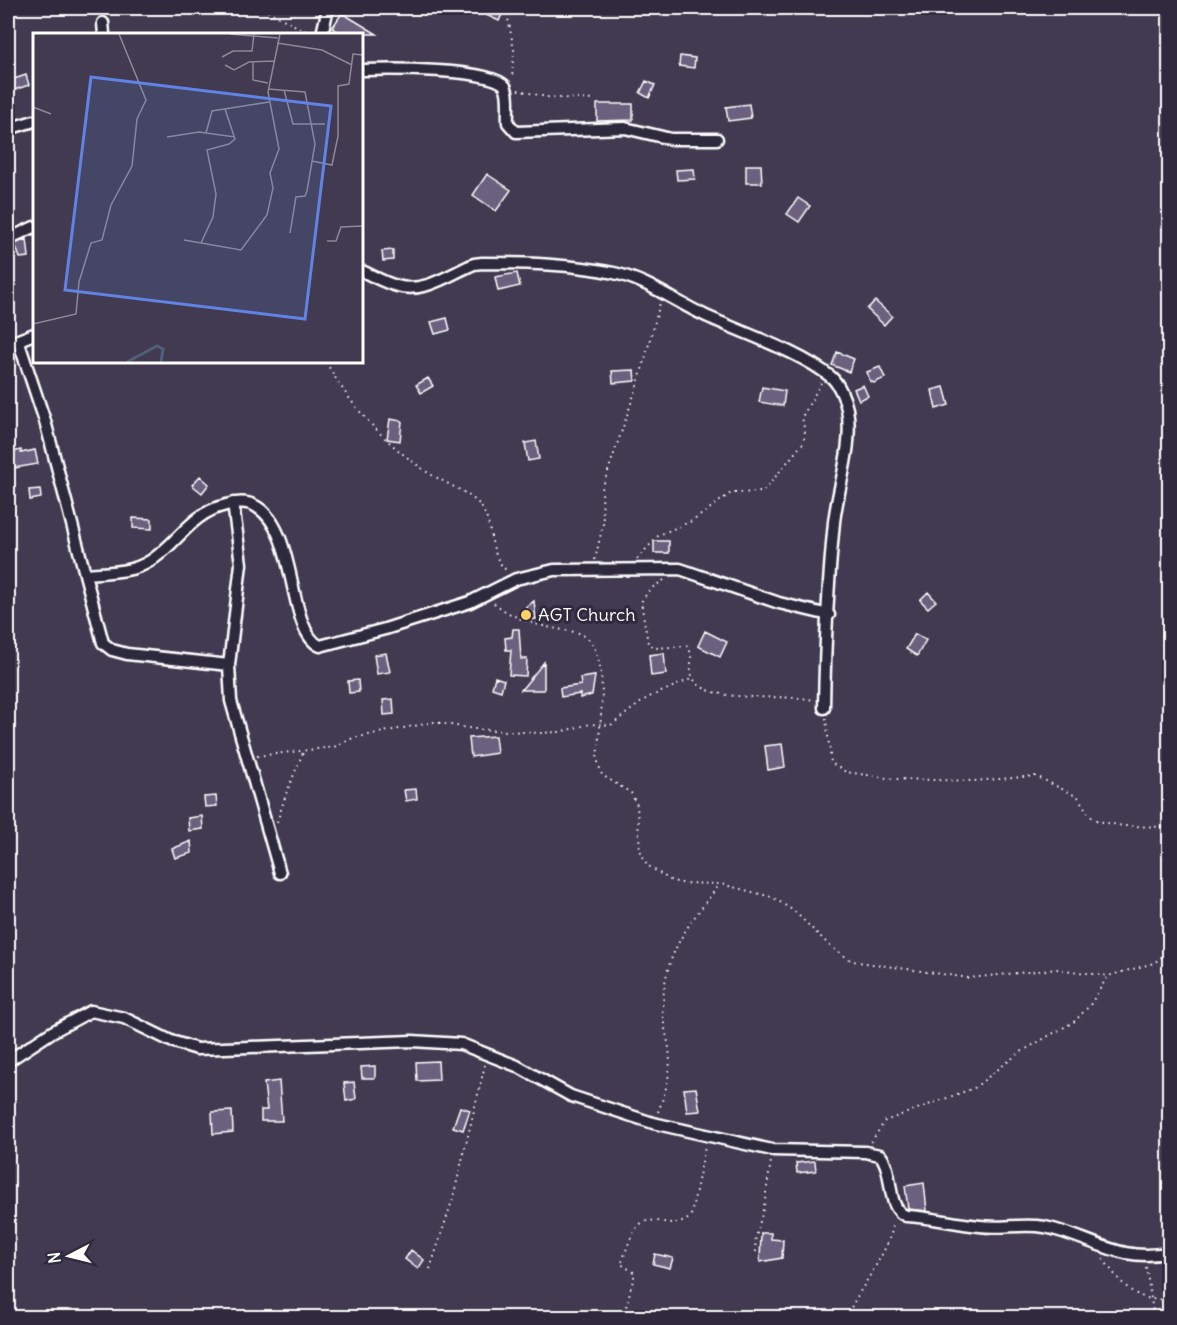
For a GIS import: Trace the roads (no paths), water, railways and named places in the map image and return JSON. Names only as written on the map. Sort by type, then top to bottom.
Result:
[{"type":"street","points":[[322,33],[328,8]]},
{"type":"street","points":[[363,70],[445,71],[478,76],[507,86],[508,123],[516,132],[625,128],[670,139],[717,139]]},
{"type":"street","points":[[8,129],[33,120]]},
{"type":"street","points":[[8,239],[33,227]]},
{"type":"street","points":[[363,272],[395,286],[415,288],[437,282],[474,264],[552,265],[615,273],[634,278],[663,292],[832,379],[843,396],[848,425],[834,520],[824,708]]},
{"type":"street","points":[[33,334],[13,342],[45,421],[104,643],[112,650],[127,654],[229,665]]},
{"type":"street","points":[[87,574],[133,568],[150,561],[200,514],[233,503],[257,507],[276,530],[284,550],[308,636],[320,646],[385,629],[484,596],[516,579],[554,570],[592,572],[680,570],[779,603],[829,615]]},
{"type":"street","points":[[233,503],[241,564],[229,665],[231,701],[280,873]]},
{"type":"street","points":[[8,1061],[52,1032],[91,1011],[124,1018],[171,1041],[197,1049],[434,1041],[461,1044],[517,1066],[571,1096],[653,1123],[772,1150],[866,1152],[880,1155],[886,1162],[894,1206],[898,1213],[981,1227],[1023,1225],[1043,1227],[1092,1241],[1113,1251],[1145,1257],[1170,1252]]},
{"type":"place","name":"AGT Church","points":[[526,615]]}]
